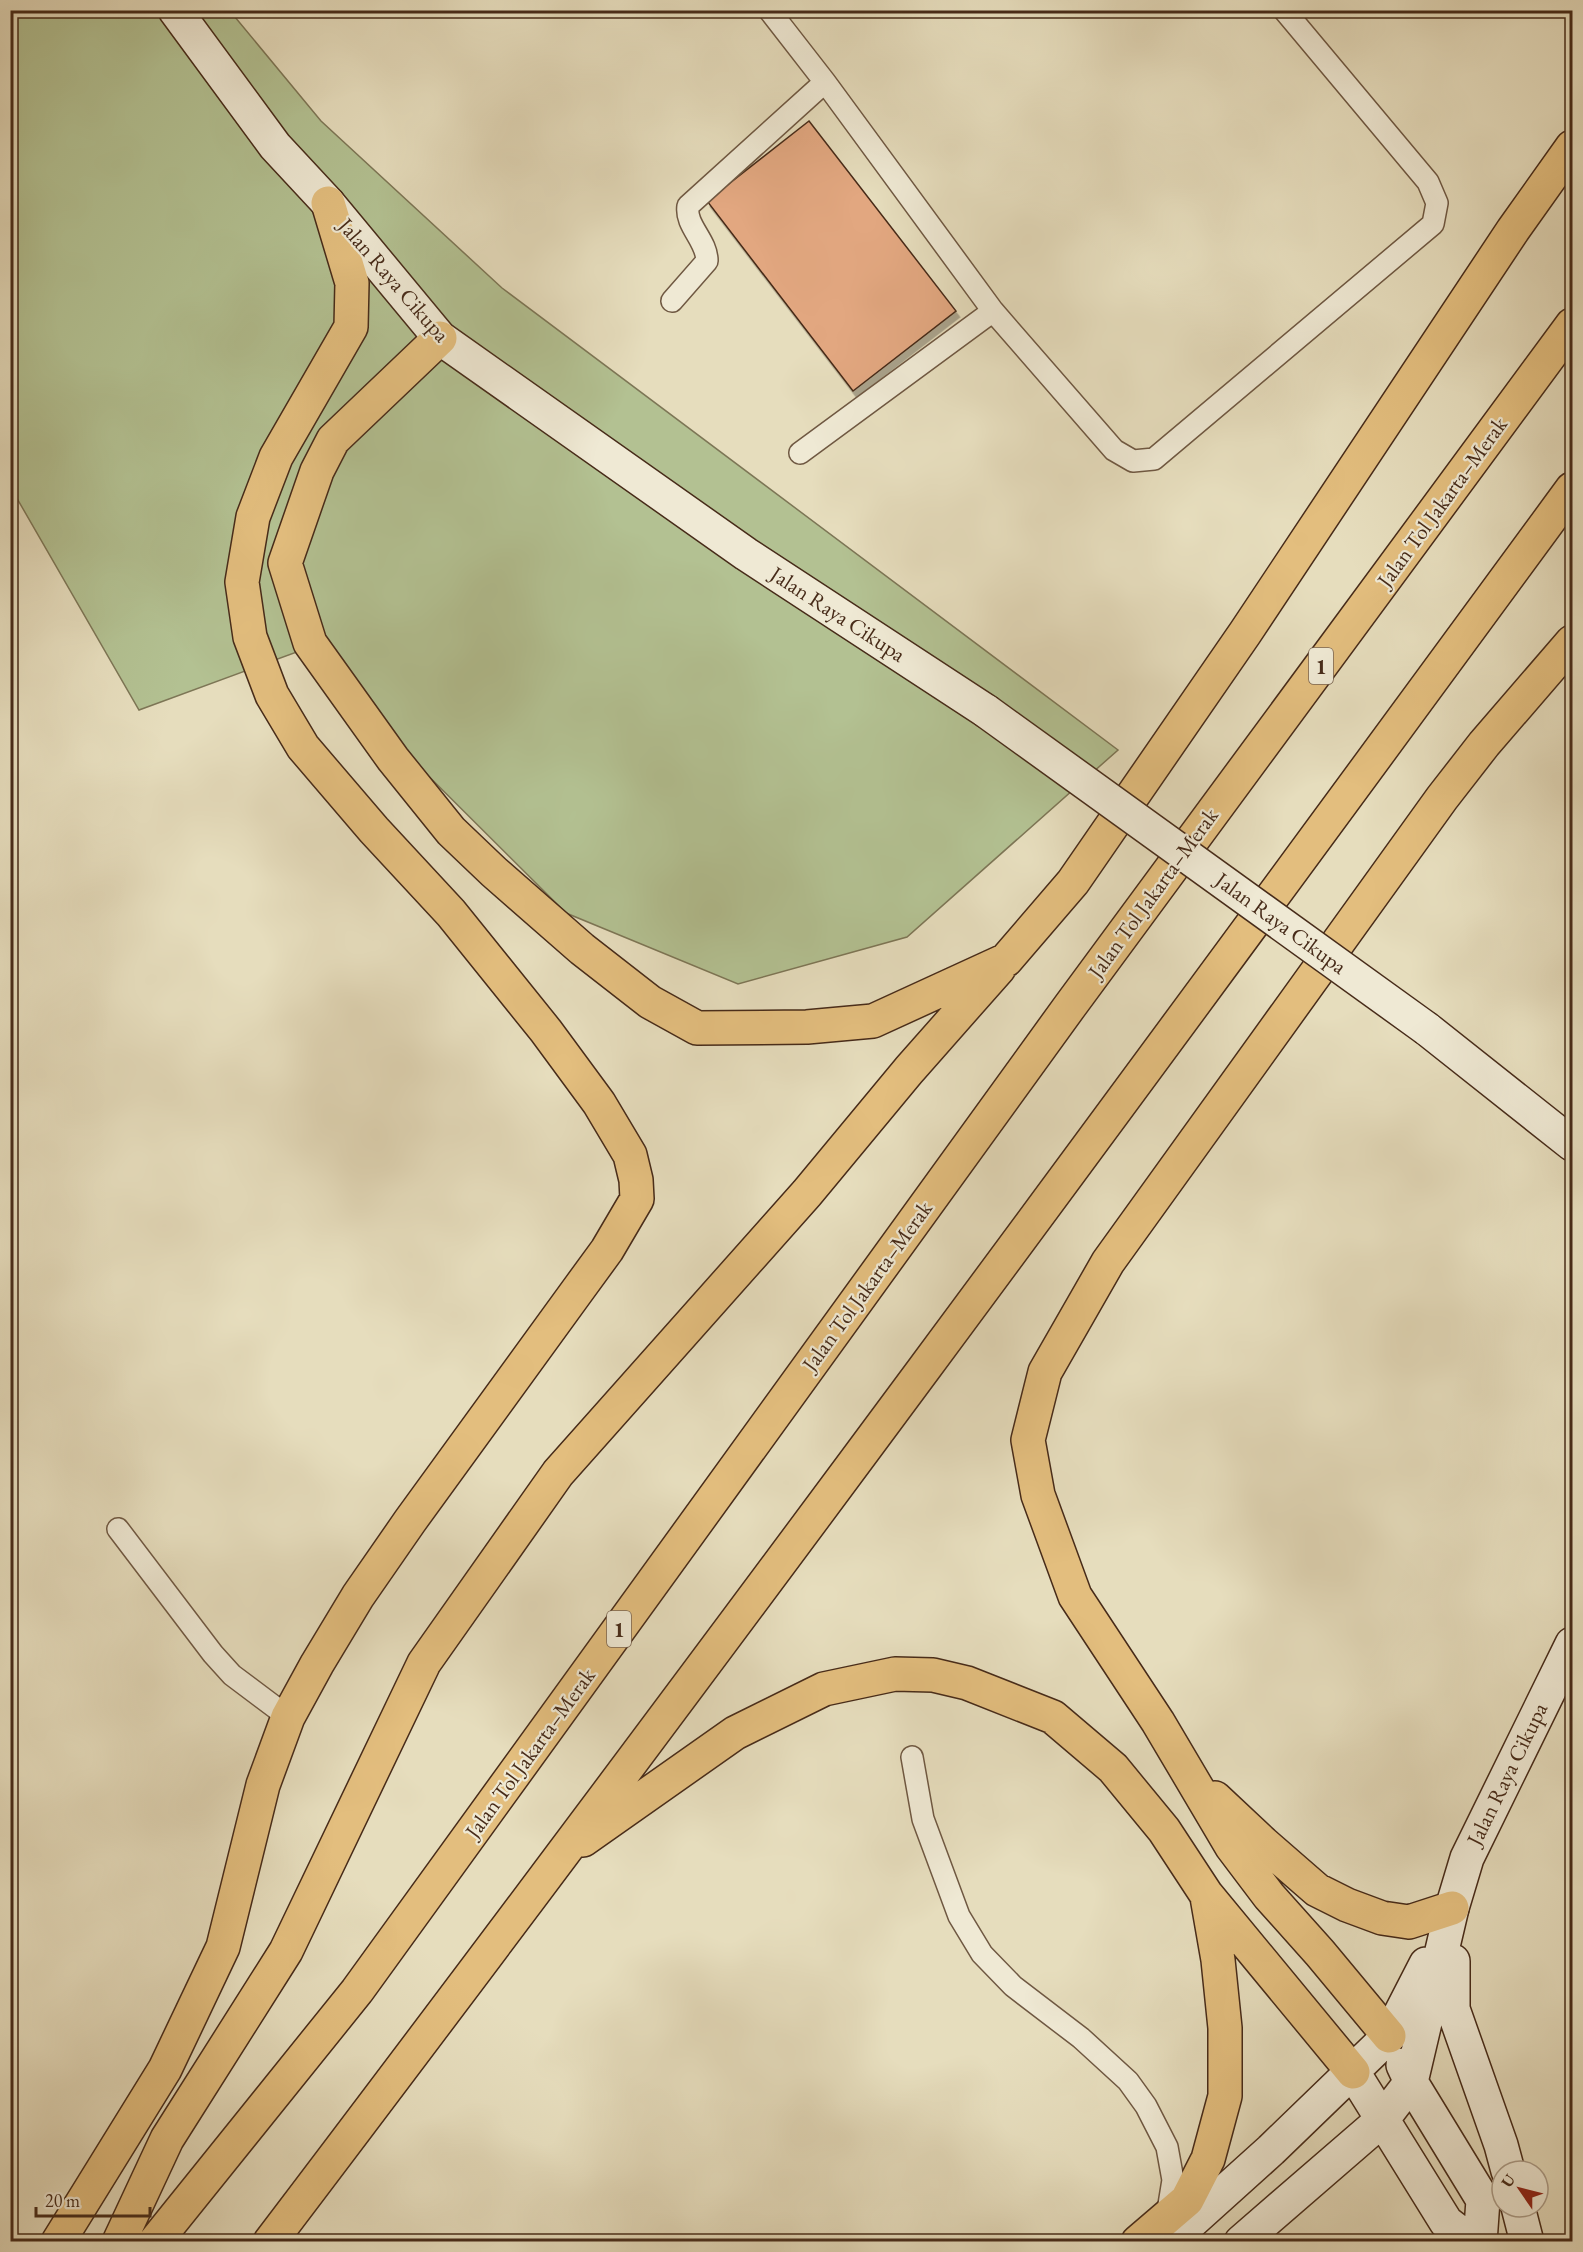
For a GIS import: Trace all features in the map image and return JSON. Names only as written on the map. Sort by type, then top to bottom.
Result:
[{"type":"highway","points":[[119,2241],[167,2139],[286,1951],[424,1663],[558,1473],[807,1193],[909,1070],[1073,882],[1252,623],[1513,230],[1572,147]]},
{"type":"highway","points":[[58,2241],[165,2069],[224,1947],[263,1785],[288,1717],[317,1664],[358,1596],[417,1511],[590,1274],[637,1199],[636,1180],[630,1155],[599,1103],[546,1031],[451,913],[374,830],[303,747],[272,695],[250,637],[242,582],[253,517],[276,457],[351,327],[352,283],[328,203]]},
{"type":"highway","name":"Jalan Tol Jakarta–Merak","points":[[155,2241],[357,1991],[1063,1016],[1572,326]]},
{"type":"highway","points":[[440,338],[333,440],[317,471],[285,563],[310,643],[393,759],[451,831],[582,949],[650,1002],[697,1028],[807,1027],[873,1021],[1006,960]]},
{"type":"highway","points":[[270,2241],[1133,1086],[1572,489]]},
{"type":"highway","points":[[1389,2036],[1269,1896],[1232,1848],[1158,1722],[1075,1596],[1038,1495],[1028,1440],[1045,1372],[1108,1262],[1435,808],[1484,744],[1572,642]]},
{"type":"highway","points":[[559,1857],[735,1733],[824,1689],[895,1674],[933,1675],[967,1683],[1053,1717],[1113,1768],[1164,1830],[1206,1894],[1353,2072]]},
{"type":"highway","points":[[1184,1768],[1263,1843],[1317,1890],[1347,1905],[1382,1918],[1409,1922],[1452,1908]]},
{"type":"highway","points":[[1138,2241],[1164,2229],[1187,2200],[1208,2159],[1225,2096],[1224,2028],[1218,1960],[1206,1894]]},
{"type":"main road","name":"Jalan Raya Cikupa","points":[[185,14],[275,146],[328,203],[440,338],[746,554],[986,711],[1427,1029],[1572,1144]]},
{"type":"main road","name":"Jalan Raya Cikupa","points":[[1411,2082],[1452,1908],[1467,1858],[1572,1644]]},
{"type":"main road","name":"Jalan Raya Cikupa","points":[[1164,2229],[1180,2232],[1271,2150],[1389,2036],[1452,1908]]},
{"type":"main road","points":[[1452,1908],[1453,2009],[1505,2159]]},
{"type":"main road","points":[[1389,2036],[1411,2082],[1483,2200],[1480,2241]]},
{"type":"main road","points":[[1353,2072],[1446,2222],[1472,2241]]},
{"type":"main road","points":[[1241,2241],[1382,2120],[1411,2082]]},
{"type":"main road","points":[[1521,2219],[1527,2241]]},
{"type":"lane","points":[[769,10],[993,310],[1114,450],[1133,461],[1154,459],[1433,224],[1437,203],[1428,182],[1284,10]]},
{"type":"lane","points":[[672,300],[707,261],[707,254],[688,218],[688,205],[825,82]]},
{"type":"lane","points":[[800,453],[993,310]]},
{"type":"lane","points":[[118,1529],[206,1645],[232,1675],[288,1717]]},
{"type":"lane","points":[[912,1757],[923,1819],[959,1916],[982,1954],[1013,1986],[1081,2038],[1128,2081],[1146,2106],[1167,2147],[1173,2180],[1164,2229]]},
{"type":"green space","points":[[10,11],[230,11],[321,121],[502,288],[1118,750],[907,937],[738,984],[566,913],[302,650],[139,710],[11,488]]},
{"type":"building","points":[[809,121],[956,311],[853,391],[707,201]]}]
